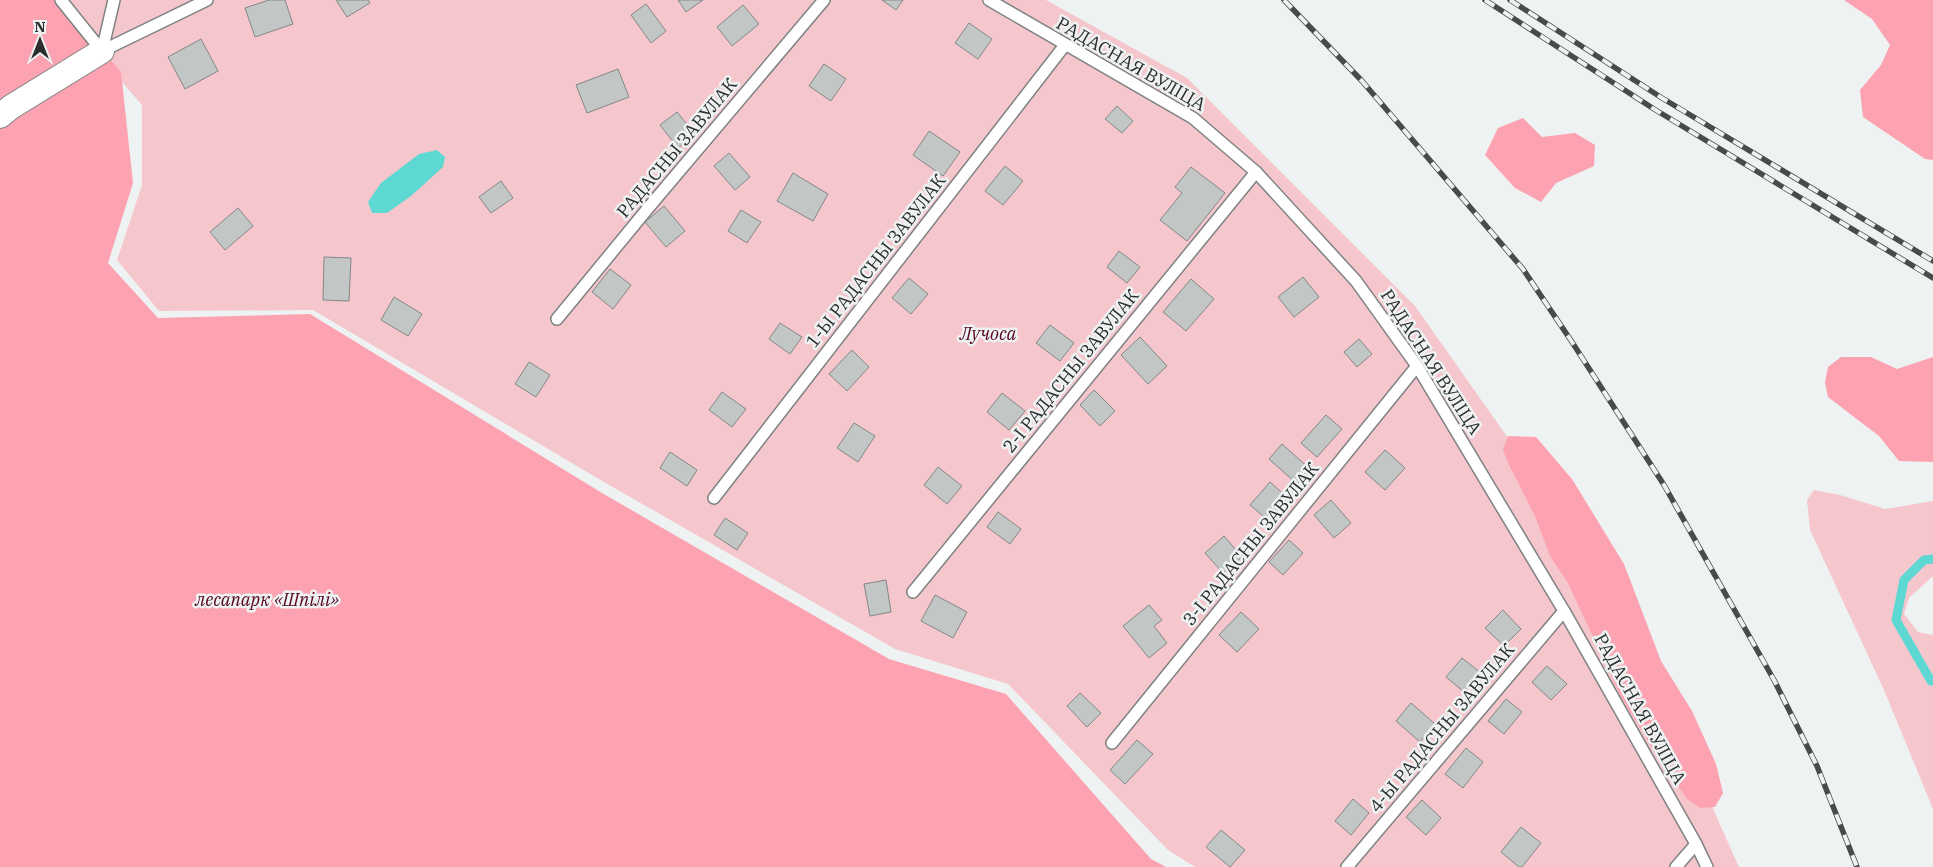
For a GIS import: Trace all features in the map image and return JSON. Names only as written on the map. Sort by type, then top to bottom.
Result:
[{"type":"street","points":[[0,116],[11,106],[102,51]]},
{"type":"lane","points":[[61,0],[102,51]]},
{"type":"lane","points":[[102,51],[114,0]]},
{"type":"lane","points":[[102,51],[207,0]]},
{"type":"lane","name":"РАДАСНЫ ЗАВУЛАК","points":[[557,319],[824,0]]},
{"type":"lane","name":"РАДАСНАЯ ВУЛІЦА","points":[[989,0],[1065,46],[1193,118],[1256,172],[1356,281],[1417,366],[1564,611],[1696,844],[1707,867]]},
{"type":"lane","name":"1-Ы РАДАСНЫ ЗАВУЛАК","points":[[714,498],[1065,46]]},
{"type":"lane","name":"2-І РАДАСНЫ ЗАВУЛАК","points":[[913,592],[1256,172]]},
{"type":"lane","name":"3-І РАДАСНЫ ЗАВУЛАК","points":[[1112,743],[1417,366]]},
{"type":"lane","name":"4-Ы РАДАСНЫ ЗАВУЛАК","points":[[1346,867],[1564,611]]},
{"type":"lane","points":[[1676,867],[1696,844]]},
{"type":"green space","name":"лесапарк «Шпілі»","points":[[0,0],[58,0],[121,72],[133,183],[108,263],[158,318],[310,314],[602,493],[889,659],[1006,694],[1151,859],[1166,867],[0,867]]},
{"type":"green space","name":"Лучоса","points":[[50,0],[1046,0],[1187,78],[1415,306],[1615,590],[1739,867],[1195,867],[1168,850],[1008,684],[895,649],[604,482],[313,310],[159,311],[117,260],[142,185],[142,105]]},
{"type":"green space","points":[[1844,0],[1933,0],[1933,160],[1925,159],[1863,117],[1860,90],[1881,65],[1890,45],[1872,19]]},
{"type":"green space","points":[[1523,118],[1542,137],[1575,133],[1595,145],[1594,166],[1556,183],[1541,202],[1515,188],[1485,155],[1498,128]]},
{"type":"green space","points":[[1841,357],[1871,357],[1897,369],[1933,357],[1933,462],[1899,461],[1879,436],[1828,397],[1825,382],[1828,367]]},
{"type":"green space","points":[[1508,436],[1536,437],[1572,479],[1624,564],[1661,661],[1692,711],[1716,764],[1723,793],[1715,807],[1700,808],[1687,799],[1652,748],[1620,695],[1568,583],[1550,556],[1535,516],[1509,465],[1503,450]]},
{"type":"green space","points":[[1814,490],[1840,495],[1885,509],[1933,501],[1933,576],[1909,598],[1904,614],[1918,632],[1933,635],[1933,809],[1884,690],[1810,530],[1807,500]]},
{"type":"water","points":[[437,150],[445,157],[443,167],[411,196],[387,213],[372,213],[368,202],[381,183],[419,154]]},
{"type":"building","points":[[269,0],[285,0],[293,24],[255,37],[245,8]]},
{"type":"building","points":[[336,0],[368,0],[370,3],[347,17]]},
{"type":"building","points":[[678,0],[703,0],[686,12]]},
{"type":"building","points":[[882,0],[903,0],[896,10]]},
{"type":"building","points":[[646,4],[666,31],[651,43],[631,15]]},
{"type":"building","points":[[743,5],[759,24],[732,46],[717,27]]},
{"type":"building","points":[[969,23],[992,39],[978,59],[955,43]]},
{"type":"building","points":[[201,39],[218,71],[185,89],[168,57]]},
{"type":"building","points":[[824,64],[846,79],[831,101],[809,86]]},
{"type":"building","points":[[618,69],[629,97],[587,113],[576,85]]},
{"type":"building","points":[[1117,106],[1133,121],[1122,133],[1105,119]]},
{"type":"building","points":[[677,112],[695,134],[678,148],[660,125]]},
{"type":"building","points":[[929,131],[960,152],[943,176],[913,155]]},
{"type":"building","points":[[729,153],[750,177],[735,190],[714,166]]},
{"type":"building","points":[[1005,166],[1023,181],[1003,205],[985,191]]},
{"type":"building","points":[[1191,167],[1225,193],[1187,241],[1160,220],[1182,193],[1175,187]]},
{"type":"building","points":[[793,173],[828,194],[813,221],[777,201]]},
{"type":"building","points":[[501,181],[513,198],[491,213],[479,197]]},
{"type":"building","points":[[664,206],[685,231],[666,247],[645,222]]},
{"type":"building","points":[[238,208],[253,226],[225,250],[210,232]]},
{"type":"building","points":[[741,210],[761,222],[747,243],[728,231]]},
{"type":"building","points":[[1119,251],[1140,267],[1127,283],[1107,267]]},
{"type":"building","points":[[324,257],[351,258],[349,301],[323,300]]},
{"type":"building","points":[[610,269],[631,285],[613,309],[592,292]]},
{"type":"building","points":[[1303,277],[1319,297],[1294,317],[1278,297]]},
{"type":"building","points":[[909,278],[928,294],[911,314],[892,298]]},
{"type":"building","points":[[1191,279],[1214,299],[1186,331],[1163,312]]},
{"type":"building","points":[[394,297],[422,314],[408,336],[381,320]]},
{"type":"building","points":[[780,323],[802,337],[790,354],[769,339]]},
{"type":"building","points":[[1050,325],[1074,343],[1060,361],[1036,343]]},
{"type":"building","points":[[1140,337],[1167,366],[1148,384],[1121,355]]},
{"type":"building","points":[[1359,339],[1372,354],[1357,367],[1344,352]]},
{"type":"building","points":[[852,350],[869,367],[847,391],[829,374]]},
{"type":"building","points":[[529,362],[550,375],[536,397],[515,384]]},
{"type":"building","points":[[1094,390],[1115,411],[1100,426],[1080,405]]},
{"type":"building","points":[[722,392],[746,409],[732,427],[709,410]]},
{"type":"building","points":[[1002,393],[1025,411],[1009,430],[987,412]]},
{"type":"building","points":[[1326,415],[1342,429],[1317,457],[1301,443]]},
{"type":"building","points":[[854,423],[875,436],[858,462],[837,448]]},
{"type":"building","points":[[1282,444],[1310,469],[1297,484],[1269,459]]},
{"type":"building","points":[[1385,450],[1405,468],[1385,490],[1365,472]]},
{"type":"building","points":[[670,452],[697,470],[687,486],[660,468]]},
{"type":"building","points":[[938,467],[962,486],[947,504],[924,485]]},
{"type":"building","points":[[1270,482],[1288,498],[1269,521],[1250,505]]},
{"type":"building","points":[[1331,500],[1351,523],[1334,538],[1314,515]]},
{"type":"building","points":[[998,512],[1021,529],[1010,544],[987,527]]},
{"type":"building","points":[[725,518],[748,533],[737,550],[714,535]]},
{"type":"building","points":[[1224,536],[1242,557],[1223,573],[1205,553]]},
{"type":"building","points":[[1289,540],[1303,553],[1283,575],[1269,562]]},
{"type":"building","points":[[886,580],[891,612],[870,616],[864,584]]},
{"type":"building","points":[[935,595],[967,612],[953,638],[921,621]]},
{"type":"building","points":[[1149,605],[1162,620],[1154,626],[1167,643],[1149,658],[1123,626]]},
{"type":"building","points":[[1503,610],[1521,629],[1504,646],[1485,628]]},
{"type":"building","points":[[1241,612],[1259,629],[1237,652],[1219,635]]},
{"type":"building","points":[[1462,658],[1481,673],[1464,692],[1446,677]]},
{"type":"building","points":[[1547,666],[1567,684],[1551,700],[1532,682]]},
{"type":"building","points":[[1080,693],[1101,713],[1087,727],[1067,706]]},
{"type":"building","points":[[1506,699],[1522,712],[1504,734],[1488,721]]},
{"type":"building","points":[[1411,703],[1435,724],[1420,742],[1396,721]]},
{"type":"building","points":[[1137,740],[1153,754],[1125,784],[1110,770]]},
{"type":"building","points":[[1466,748],[1483,762],[1463,788],[1445,774]]},
{"type":"building","points":[[1353,799],[1369,813],[1351,835],[1335,821]]},
{"type":"building","points":[[1422,800],[1441,818],[1426,835],[1406,817]]},
{"type":"building","points":[[1521,827],[1541,843],[1522,867],[1519,867],[1501,852]]},
{"type":"building","points":[[1221,830],[1245,850],[1230,867],[1206,847]]},
{"type":"waterway","points":[[1933,559],[1924,560],[1904,580],[1896,620],[1931,681],[1933,681]]},
{"type":"railway","points":[[1284,0],[1362,81],[1523,269],[1572,342],[1664,485],[1774,680],[1817,766],[1857,867]]},
{"type":"railway","points":[[1485,0],[1654,109],[1933,278]]},
{"type":"railway","points":[[1510,0],[1662,98],[1933,261]]}]
